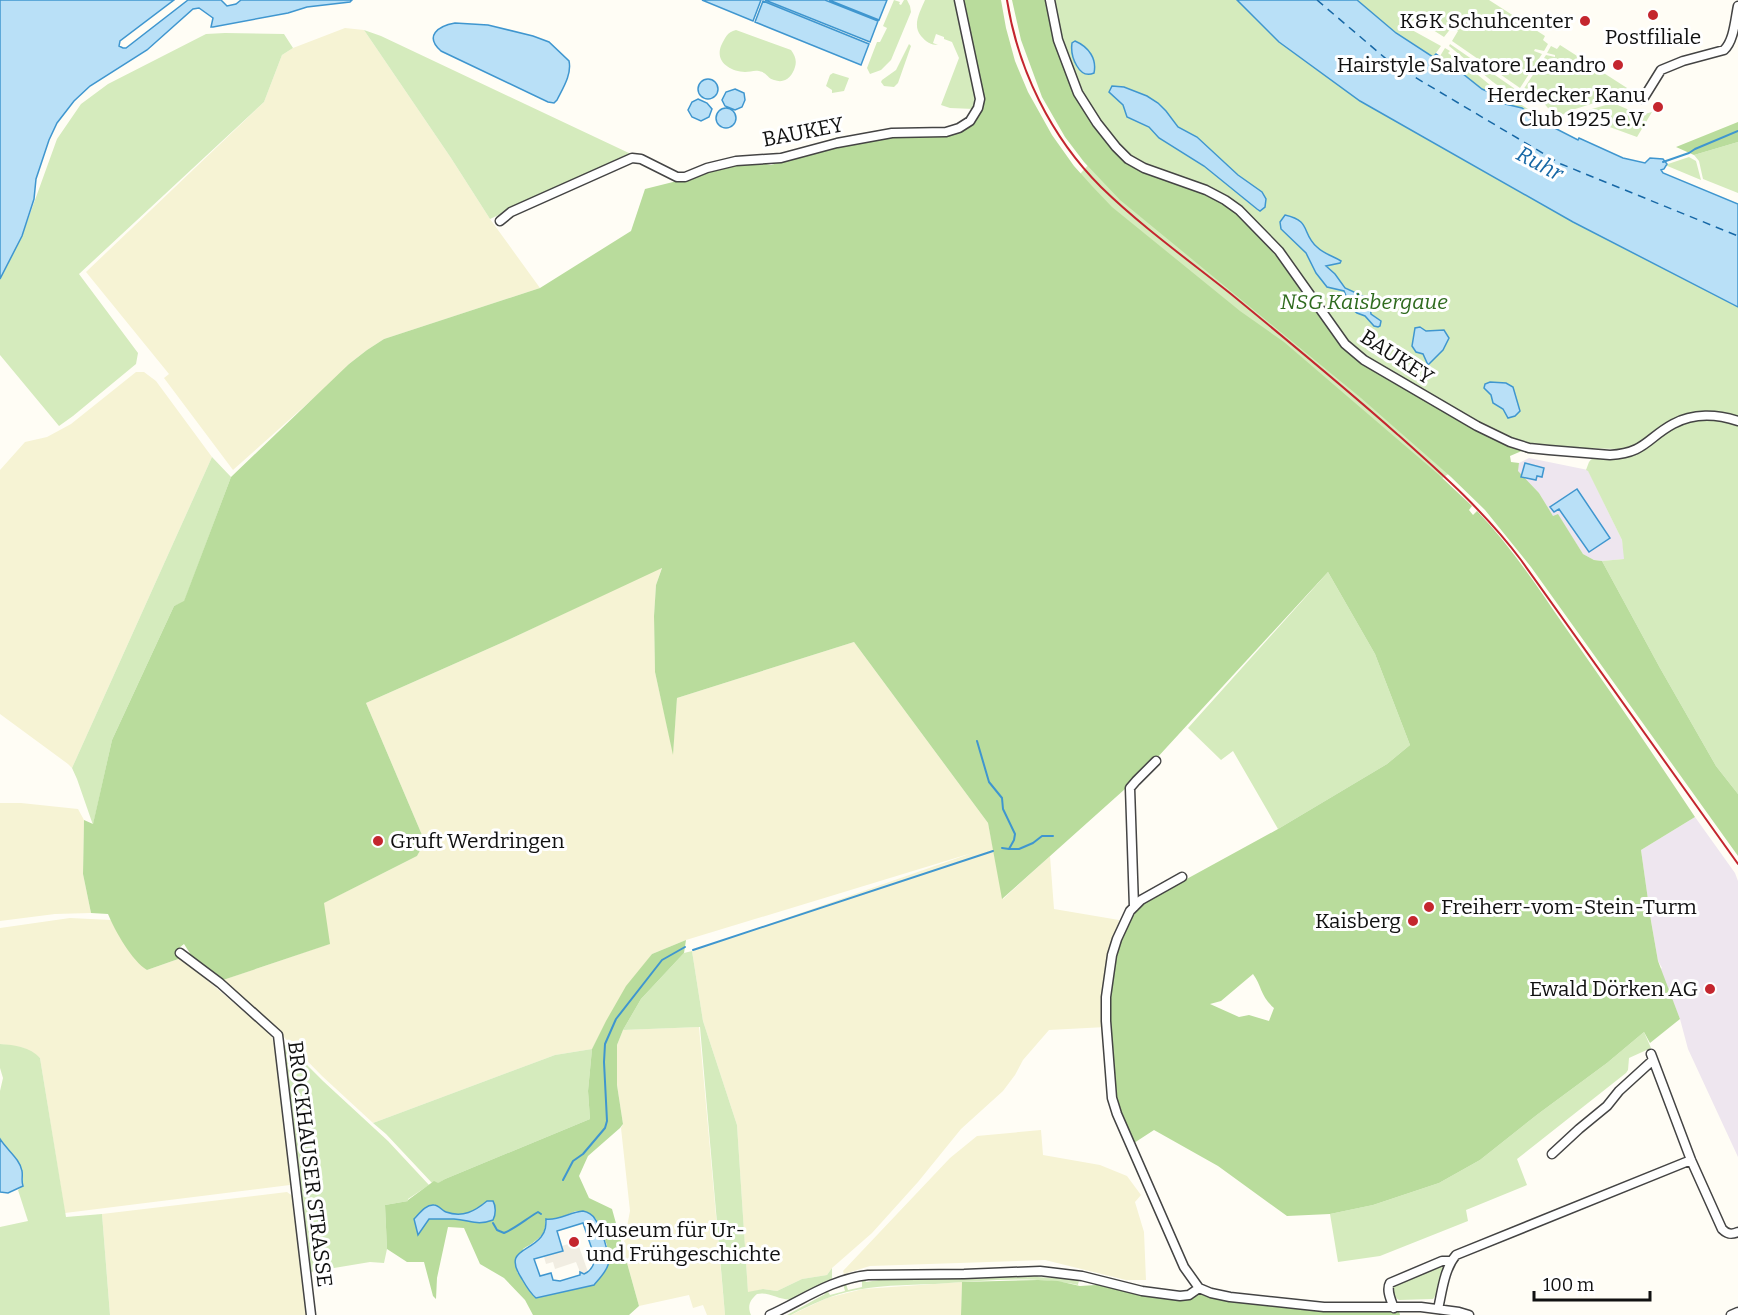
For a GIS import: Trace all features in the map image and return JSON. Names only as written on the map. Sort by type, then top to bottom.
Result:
[{"type":"street","name":"BAUKEY","points":[[500,221],[511,212],[627,159],[641,159],[677,177],[685,177],[706,168],[736,161],[781,158],[837,143],[892,133],[946,132],[959,128],[974,116],[980,99],[959,0]]},
{"type":"street","name":"BAUKEY","points":[[1050,0],[1058,40],[1078,93],[1116,147],[1128,159],[1144,168],[1206,190],[1239,210],[1279,251],[1345,344],[1364,360],[1477,426],[1510,442],[1529,448],[1610,455],[1623,454],[1641,447],[1673,424],[1692,417],[1716,416],[1738,422]]},
{"type":"street","points":[[1643,99],[1662,70],[1724,50],[1731,39],[1738,6]]},
{"type":"street","points":[[1134,907],[1130,788],[1156,761]]},
{"type":"street","points":[[1182,877],[1141,900],[1130,911],[1117,939],[1109,973],[1106,1021],[1112,1098],[1117,1114],[1184,1267],[1199,1288],[1230,1297],[1324,1307],[1438,1309],[1469,1315]]},
{"type":"street","name":"BROCKHAUSER STRASSE","points":[[180,953],[220,983],[278,1035],[311,1315]]},
{"type":"street","points":[[1552,1154],[1607,1107],[1652,1057],[1691,1160],[1722,1229],[1727,1234],[1736,1233]]},
{"type":"street","points":[[1438,1309],[1451,1261],[1456,1255],[1691,1160]]},
{"type":"street","points":[[1394,1308],[1388,1286],[1390,1283],[1442,1261],[1451,1261]]},
{"type":"street","points":[[770,1315],[823,1288],[868,1275],[1040,1271],[1082,1276],[1142,1291],[1180,1296],[1189,1295],[1199,1288]]},
{"type":"street","points":[[1731,1315],[1738,1312]]},
{"type":"shaded area","points":[[345,28],[364,30],[490,219],[540,288],[384,339],[349,364],[233,470],[164,378],[169,374],[86,272],[264,102],[282,55],[293,48]]},
{"type":"shaded area","points":[[136,372],[144,372],[156,381],[212,457],[72,768],[0,714],[0,470],[25,442],[47,437],[71,424]]},
{"type":"shaded area","points":[[1529,458],[1588,470],[1622,540],[1625,559],[1602,561],[1594,560],[1583,554],[1558,515],[1553,517],[1539,493],[1517,471],[1519,463]]},
{"type":"shaded area","points":[[662,567],[656,585],[655,672],[673,752],[677,698],[854,642],[988,823],[1003,899],[1050,856],[1054,909],[1119,920],[1106,1027],[1049,1030],[1023,1060],[1003,1091],[961,1129],[872,1233],[827,1275],[802,1279],[777,1291],[763,1289],[748,1293],[737,1125],[703,1021],[692,951],[972,853],[686,940],[652,954],[615,1006],[592,1049],[555,1055],[373,1123],[276,1029],[220,981],[329,944],[323,903],[417,856],[422,847],[422,835],[366,703],[508,640]]},
{"type":"shaded area","points":[[0,803],[78,809],[84,820],[83,874],[91,913],[55,914],[0,921]]},
{"type":"shaded area","points":[[1695,817],[1735,873],[1738,881],[1738,1157],[1688,1049],[1680,1019],[1660,969],[1662,968],[1658,961],[1641,850]]},
{"type":"shaded area","points":[[70,918],[111,920],[125,945],[147,970],[181,958],[268,1032],[277,1052],[292,1182],[290,1185],[65,1213],[40,1058],[24,1048],[0,1044],[0,928]]},
{"type":"shaded area","points":[[699,1027],[725,1315],[707,1315],[703,1305],[693,1308],[689,1295],[639,1306],[623,1248],[630,1211],[621,1128],[623,1124],[617,1085],[617,1045],[623,1030]]},
{"type":"shaded area","points":[[1041,1130],[1043,1155],[1100,1165],[1127,1176],[1141,1195],[1135,1202],[1144,1232],[1146,1280],[1126,1280],[1045,1260],[870,1266],[844,1274],[843,1271],[950,1158],[977,1136]]},
{"type":"shaded area","points":[[287,1192],[294,1197],[309,1315],[110,1315],[102,1214]]},
{"type":"shaded area","points":[[577,1241],[588,1272],[584,1274],[580,1272],[576,1262],[555,1269],[553,1262],[546,1264],[544,1257],[563,1251],[562,1246]]},
{"type":"shaded area","points":[[962,1282],[961,1315],[791,1315],[827,1298],[863,1289]]},
{"type":"green space","points":[[894,0],[900,2],[901,5],[904,0],[907,0],[911,12],[891,60],[881,70],[870,74],[867,68],[877,42],[880,42],[887,28],[883,26]]},
{"type":"green space","points":[[925,0],[957,0],[977,94],[974,109],[950,108],[941,105],[959,58],[952,42],[936,34],[933,43],[938,45],[929,43],[918,32],[918,18]]},
{"type":"green space","points":[[962,0],[1001,0],[1015,61],[1028,92],[1052,135],[1074,166],[1092,186],[1112,207],[1240,311],[1284,342],[1438,474],[1472,506],[1469,510],[1473,515],[1477,511],[1512,551],[1695,817],[1641,850],[1658,961],[1680,1019],[1650,1043],[1644,1032],[1480,1160],[1439,1183],[1373,1205],[1330,1214],[1287,1216],[1218,1166],[1154,1130],[1134,1143],[1118,1114],[1107,1022],[1118,939],[1141,904],[1278,829],[1387,764],[1410,745],[1375,654],[1328,572],[1144,772],[1002,899],[988,823],[854,642],[677,698],[673,755],[655,672],[656,585],[662,568],[366,703],[422,835],[422,847],[417,856],[324,903],[330,944],[220,981],[191,955],[184,944],[175,951],[181,958],[147,970],[141,966],[124,945],[108,914],[91,913],[83,874],[84,820],[93,824],[112,740],[174,606],[184,601],[231,477],[349,364],[367,350],[384,339],[540,288],[631,231],[645,189],[689,178],[697,173],[752,161],[771,165],[838,145],[892,134],[947,133],[980,108]],"holes":[[[1253,974],[1266,999],[1274,1008],[1269,1021],[1249,1015],[1239,1017],[1210,1004],[1221,1001]]]},
{"type":"green space","points":[[1012,0],[1046,0],[1053,36],[1072,87],[1118,155],[1215,197],[1231,208],[1288,269],[1349,354],[1377,373],[1493,439],[1524,450],[1510,456],[1511,462],[1519,463],[1518,471],[1539,493],[1553,516],[1558,514],[1583,554],[1594,560],[1602,561],[1716,766],[1738,794],[1738,856],[1531,567],[1485,510],[1361,398],[1120,200],[1084,162],[1065,137],[1042,97],[1021,40]]},
{"type":"green space","name":"NSG Kaisbergaue","points":[[1015,0],[1251,0],[1738,305],[1738,416],[1708,412],[1637,445],[1618,449],[1581,448],[1548,454],[1531,454],[1506,446],[1451,472],[1427,489],[1072,183],[1090,163]]},
{"type":"green space","points":[[1357,0],[1489,0],[1545,36],[1543,40],[1548,44],[1544,51],[1535,49],[1534,51],[1542,54],[1520,88],[1452,41],[1458,31],[1452,27],[1444,37],[1422,23],[1419,18],[1402,25],[1406,31],[1412,30],[1441,46],[1433,57],[1396,33]]},
{"type":"green space","points":[[364,30],[381,36],[631,154],[490,219]]},
{"type":"green space","points":[[736,30],[791,50],[796,62],[790,77],[778,81],[762,72],[739,71],[725,65],[720,57],[721,46],[728,34]]},
{"type":"green space","points":[[206,34],[284,34],[293,48],[282,55],[264,102],[79,274],[138,353],[136,364],[59,426],[0,355],[0,279],[22,236],[57,139],[81,104],[108,84]]},
{"type":"green space","points":[[909,44],[911,46],[898,83],[894,87],[884,86],[882,80],[896,70]]},
{"type":"green space","points":[[1450,44],[1518,91],[1514,97],[1449,46]]},
{"type":"green space","points":[[1560,45],[1639,97],[1609,95],[1610,98],[1572,110],[1556,118],[1543,102],[1523,90],[1546,55],[1555,57],[1547,53],[1551,46],[1557,49]]},
{"type":"green space","points":[[1445,48],[1450,51],[1448,53],[1455,56],[1490,85],[1528,109],[1528,112],[1522,108],[1501,103],[1491,93],[1482,89],[1458,70],[1444,66],[1437,61]]},
{"type":"green space","points":[[833,73],[849,78],[844,91],[832,93],[832,90],[826,86]]},
{"type":"green space","points":[[1613,103],[1641,115],[1652,112],[1637,137],[1574,114]]},
{"type":"green space","points":[[1738,122],[1738,142],[1694,155],[1676,147]]},
{"type":"green space","points":[[1738,142],[1738,193],[1703,179],[1699,161],[1694,155]]},
{"type":"green space","points":[[1689,157],[1696,161],[1701,180],[1665,165]]},
{"type":"green space","points":[[1699,420],[1723,420],[1738,426],[1738,794],[1716,766],[1602,561],[1624,559],[1622,540],[1586,470],[1594,456],[1617,457],[1638,453],[1679,425]]},
{"type":"green space","points":[[212,457],[231,477],[184,602],[174,606],[112,740],[93,825],[72,768]]},
{"type":"green space","points":[[1328,572],[1375,654],[1410,745],[1387,764],[1278,829],[1233,751],[1221,760],[1188,728]]},
{"type":"green space","points":[[686,940],[684,953],[641,999],[623,1030],[617,1045],[617,1085],[623,1124],[588,1156],[579,1176],[589,1198],[612,1209],[639,1306],[629,1315],[533,1315],[525,1300],[504,1278],[480,1264],[464,1228],[448,1227],[437,1278],[436,1299],[433,1296],[424,1262],[407,1262],[387,1249],[385,1205],[408,1201],[434,1181],[438,1183],[590,1119],[588,1091],[592,1049],[626,986],[652,954]],"holes":[[[583,1211],[596,1219],[607,1245],[594,1285],[536,1298],[517,1272],[523,1249],[542,1235],[545,1221]]]},
{"type":"green space","points":[[692,951],[703,1021],[737,1125],[748,1292],[763,1289],[777,1291],[802,1279],[827,1275],[832,1268],[832,1280],[794,1299],[757,1294],[750,1303],[751,1315],[725,1315],[700,1027],[623,1030],[641,999],[684,953]]},
{"type":"green space","points":[[1644,1032],[1651,1048],[1629,1058],[1626,1073],[1517,1159],[1527,1185],[1466,1210],[1468,1221],[1380,1256],[1338,1262],[1330,1214],[1373,1205],[1439,1183],[1480,1160]]},
{"type":"green space","points":[[0,1044],[27,1049],[40,1058],[66,1217],[102,1214],[110,1315],[0,1315],[0,1227],[28,1221],[18,1190],[23,1186],[22,1171],[17,1159],[6,1149],[0,1139],[0,1091],[3,1078],[0,1068]]},
{"type":"green space","points":[[285,1045],[388,1141],[429,1185],[408,1201],[385,1205],[387,1249],[384,1263],[370,1262],[310,1272],[283,1046]]},
{"type":"green space","points":[[592,1049],[588,1091],[590,1119],[437,1184],[432,1183],[373,1123],[555,1055]]},
{"type":"green space","points":[[1441,1265],[1443,1268],[1433,1299],[1399,1300],[1393,1296],[1393,1285]]},
{"type":"green space","points":[[1019,1274],[1019,1277],[1037,1275],[1038,1277],[1051,1278],[1051,1276],[1079,1280],[1078,1285],[1043,1280],[1007,1280],[868,1288],[832,1296],[787,1315],[825,1294],[824,1291],[827,1290],[830,1295],[845,1291],[843,1284],[846,1284],[848,1290],[862,1287],[862,1280],[866,1282],[880,1278],[899,1280],[899,1278],[904,1278],[905,1280],[918,1279],[918,1277],[937,1279],[942,1276],[942,1279],[955,1279],[961,1276],[961,1278],[990,1278],[999,1275],[1000,1277],[1013,1277]]},
{"type":"green space","points":[[1058,1281],[1080,1286],[1112,1284],[1180,1296],[1199,1288],[1230,1297],[1398,1308],[1400,1315],[961,1315],[962,1282]]},
{"type":"water","points":[[0,0],[174,0],[120,41],[119,46],[126,48],[188,0],[221,0],[227,6],[241,0],[352,0],[213,27],[211,27],[213,18],[199,8],[193,9],[147,50],[90,86],[74,101],[57,123],[49,140],[36,179],[34,199],[22,236],[0,279]]},
{"type":"water","points":[[702,0],[761,0],[753,21]]},
{"type":"water","points":[[765,0],[825,0],[878,21],[870,42]]},
{"type":"water","points":[[829,0],[887,0],[879,20]]},
{"type":"water","name":"Ruhr","points":[[1237,0],[1357,0],[1396,33],[1433,57],[1436,54],[1439,56],[1437,61],[1444,66],[1458,70],[1482,89],[1491,93],[1501,103],[1522,108],[1539,120],[1578,140],[1579,138],[1623,158],[1645,163],[1650,158],[1663,159],[1667,164],[1661,170],[1663,173],[1738,204],[1738,307],[1573,222],[1360,101],[1279,42]]},
{"type":"water","points":[[763,1],[869,44],[861,65],[755,22]]},
{"type":"water","points":[[455,23],[488,25],[549,42],[569,61],[570,66],[557,100],[554,103],[548,102],[441,51],[434,41],[435,32]]},
{"type":"water","points":[[1075,41],[1091,54],[1094,73],[1084,73],[1077,66],[1072,48],[1072,43]]},
{"type":"water","points":[[704,79],[712,79],[718,85],[718,93],[712,99],[704,99],[698,93],[698,85]]},
{"type":"water","points":[[1112,86],[1124,87],[1158,103],[1178,127],[1197,137],[1238,175],[1262,192],[1266,199],[1265,207],[1260,211],[1204,166],[1159,138],[1149,127],[1127,117],[1123,105],[1109,92]]},
{"type":"water","points":[[735,89],[744,93],[745,100],[742,107],[735,110],[725,106],[722,100],[726,92]]},
{"type":"water","points":[[698,99],[707,103],[712,109],[709,117],[701,121],[692,117],[688,110],[692,102]]},
{"type":"water","points":[[722,108],[730,108],[736,114],[736,122],[730,128],[722,128],[716,122],[716,114]]},
{"type":"water","points":[[1285,215],[1303,224],[1317,247],[1341,261],[1326,266],[1345,288],[1365,297],[1371,314],[1381,321],[1380,326],[1374,326],[1365,316],[1351,308],[1344,291],[1327,287],[1316,273],[1306,253],[1281,229],[1280,222]]},
{"type":"water","points":[[1420,327],[1426,331],[1444,330],[1449,338],[1443,350],[1428,365],[1423,354],[1416,352],[1412,346],[1415,328]]},
{"type":"water","points":[[1506,383],[1513,387],[1520,411],[1515,416],[1508,418],[1503,409],[1493,403],[1491,395],[1484,388],[1485,384]]},
{"type":"water","points":[[1525,463],[1544,468],[1542,477],[1537,476],[1536,480],[1521,477]]},
{"type":"water","points":[[1577,489],[1610,538],[1589,552],[1559,509],[1554,512],[1550,507]]},
{"type":"water","points":[[0,1139],[16,1159],[22,1171],[23,1186],[8,1193],[0,1192]]},
{"type":"water","points":[[487,1201],[494,1203],[493,1220],[478,1223],[454,1219],[429,1219],[418,1235],[414,1219],[428,1206],[436,1205],[452,1214],[463,1214]]},
{"type":"water","points":[[583,1211],[594,1217],[606,1248],[607,1268],[594,1285],[536,1298],[517,1270],[516,1257],[541,1237],[545,1230],[546,1219],[555,1219]],"holes":[[[583,1223],[595,1258],[592,1268],[586,1273],[580,1272],[580,1275],[560,1281],[553,1280],[551,1273],[540,1276],[534,1259],[563,1251],[557,1231]]]},
{"type":"waterway","points":[[1663,162],[1738,131]]},
{"type":"waterway","points":[[977,741],[989,782],[1002,798],[1003,809],[1015,834],[1009,849],[1002,848]]},
{"type":"waterway","points":[[1009,849],[1019,849],[1042,836],[1053,836]]},
{"type":"waterway","points":[[693,950],[993,851]]},
{"type":"waterway","points":[[563,1180],[573,1161],[583,1154],[605,1128],[607,1121],[605,1044],[616,1019],[662,960],[685,947]]},
{"type":"waterway","points":[[493,1223],[497,1230],[504,1233],[538,1212],[541,1214]]},
{"type":"ferry route","points":[[1317,0],[1391,63],[1561,164],[1738,236]]},
{"type":"railway","points":[[1007,0],[1019,52],[1028,77],[1052,124],[1083,167],[1132,215],[1377,416],[1478,510],[1521,560],[1738,864]]},
{"type":"place","name":"Postfiliale","points":[[1653,15]]},
{"type":"place","name":"K&K Schuhcenter","points":[[1585,21]]},
{"type":"place","name":"Hairstyle Salvatore Leandro","points":[[1618,65]]},
{"type":"place","name":"Herdecker Kanu Club 1925 e.V.","points":[[1658,107]]},
{"type":"place","name":"Gruft Werdringen","points":[[378,841]]},
{"type":"place","name":"Freiherr-vom-Stein-Turm","points":[[1429,907]]},
{"type":"place","name":"Kaisberg","points":[[1413,921]]},
{"type":"place","name":"Ewald Dörken AG","points":[[1710,989]]},
{"type":"place","name":"Museum für Ur- und Frühgeschichte","points":[[574,1242]]}]
